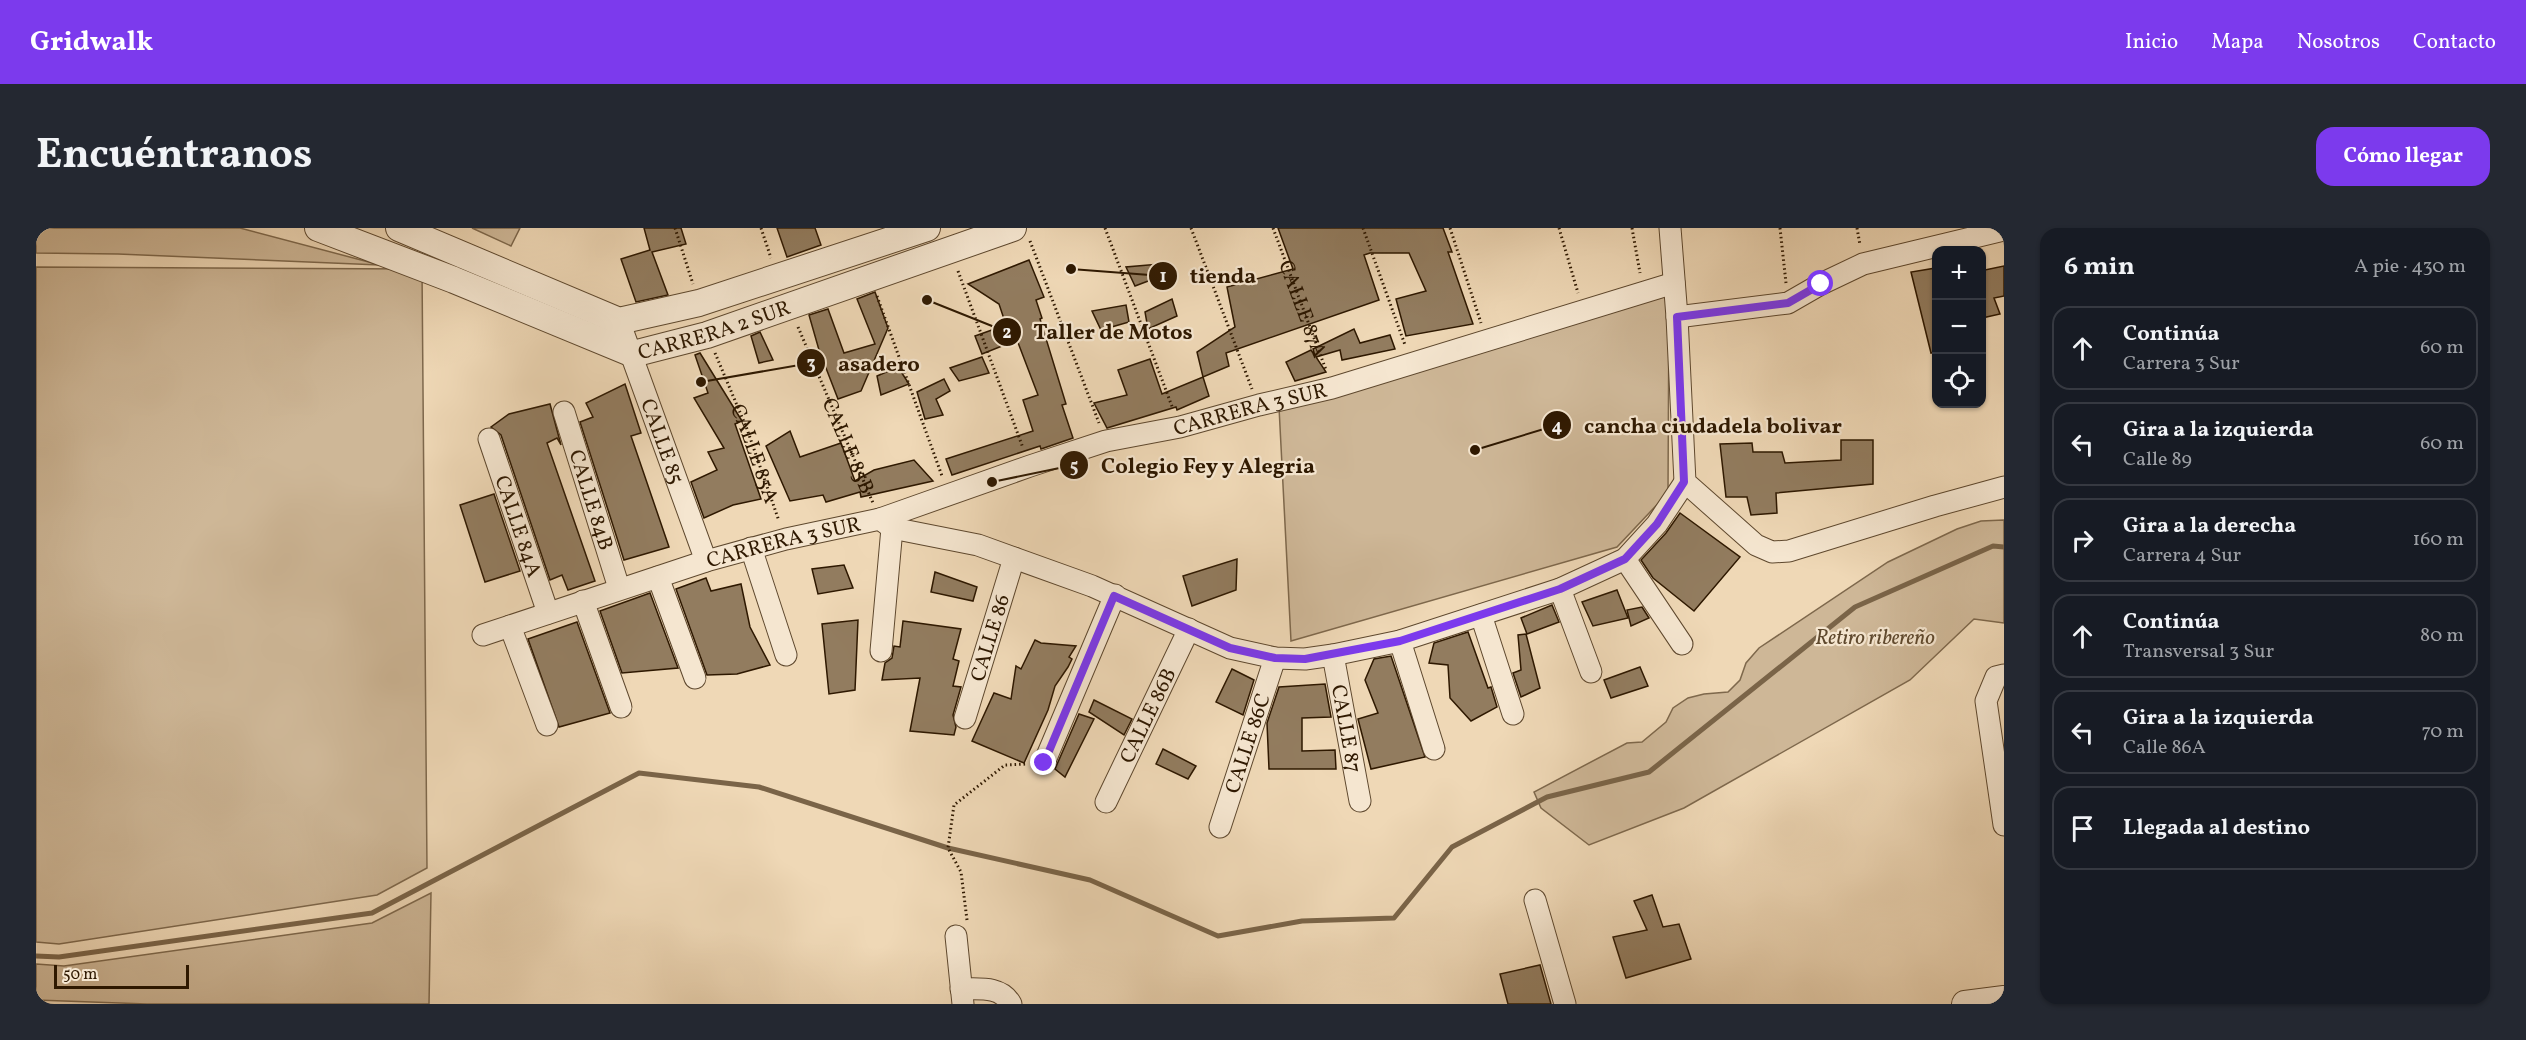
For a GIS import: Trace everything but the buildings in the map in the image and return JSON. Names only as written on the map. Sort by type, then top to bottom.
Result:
[{"type":"street","name":"CARRERA 2 SUR","points":[[318,228],[454,280],[633,354],[707,335],[950,249],[1021,233]]},
{"type":"street","name":"CARRERA 2 SUR","points":[[399,228],[619,321],[699,303],[927,228]]},
{"type":"street","points":[[881,651],[886,524],[978,545],[1114,596],[1230,648],[1275,658],[1305,659],[1400,641],[1560,589],[1625,559],[1657,524],[1684,482],[1677,317],[1670,228]]},
{"type":"street","points":[[1677,317],[1788,303],[1863,264],[2004,230]]},
{"type":"street","name":"CARRERA 3 SUR","points":[[483,634],[619,588],[751,548],[786,539],[886,524],[948,494],[1106,441],[1180,427],[1258,405],[1332,388],[1674,283]]},
{"type":"street","name":"CALLE 85","points":[[619,321],[633,354],[706,561]]},
{"type":"street","name":"CALLE 84B","points":[[564,412],[619,588]]},
{"type":"street","name":"CALLE 84A","points":[[489,440],[548,613]]},
{"type":"street","points":[[1684,482],[1756,545],[1772,552],[1789,551],[1935,506],[2004,488]]},
{"type":"street","points":[[751,548],[786,655]]},
{"type":"street","name":"CALLE 86","points":[[965,718],[1014,558]]},
{"type":"street","points":[[1625,559],[1682,644]]},
{"type":"street","points":[[658,577],[695,678]]},
{"type":"street","points":[[1560,589],[1591,672]]},
{"type":"street","points":[[1044,763],[1114,596]]},
{"type":"street","points":[[583,601],[621,707]]},
{"type":"street","points":[[1481,615],[1513,714]]},
{"type":"street","points":[[510,626],[547,725]]},
{"type":"street","name":"CALLE 86B","points":[[1106,802],[1189,629]]},
{"type":"street","points":[[1400,641],[1434,749]]},
{"type":"street","name":"CALLE 87","points":[[1333,655],[1360,801]]},
{"type":"street","name":"CALLE 86C","points":[[1220,827],[1275,658]]},
{"type":"street","points":[[2004,675],[1996,677],[1986,701],[2004,825]]},
{"type":"street","points":[[1535,900],[1565,1004]]},
{"type":"street","points":[[962,932],[962,997],[1000,992],[1007,996],[1011,1004]]},
{"type":"street","points":[[1965,1004],[2004,999]]},
{"type":"path","points":[[675,228],[699,303]]},
{"type":"path","points":[[761,228],[778,277]]},
{"type":"path","points":[[1106,228],[1180,427]]},
{"type":"path","points":[[1191,228],[1258,405]]},
{"type":"path","name":"CALLE 87A","points":[[1273,228],[1332,388]]},
{"type":"path","points":[[1364,228],[1412,364]]},
{"type":"path","points":[[1450,228],[1487,341]]},
{"type":"path","points":[[1559,228],[1583,311]]},
{"type":"path","points":[[1632,228],[1644,292]]},
{"type":"path","points":[[1780,228],[1788,303]]},
{"type":"path","points":[[1021,233],[1106,441]]},
{"type":"path","points":[[950,249],[1030,466]]},
{"type":"path","points":[[871,278],[948,494]]},
{"type":"path","name":"CALLE 85B","points":[[789,306],[886,524]]},
{"type":"path","name":"CALLE 85A","points":[[707,335],[747,429],[786,539]]},
{"type":"path","points":[[962,932],[961,872],[948,848],[954,805],[1005,765],[1044,763]]},
{"type":"green space","points":[[36,228],[240,228],[380,265],[118,254],[36,253]]},
{"type":"green space","points":[[472,228],[520,228],[511,246]]},
{"type":"green space","points":[[36,267],[422,269],[427,868],[377,895],[59,944],[36,942]]},
{"type":"green space","points":[[1669,290],[1668,493],[1617,547],[1291,641],[1279,407]]},
{"type":"green space","name":"Retiro ribereño","points":[[2004,520],[2004,623],[1974,619],[1910,680],[1684,808],[1589,845],[1541,808],[1534,792],[1627,743],[1642,742],[1666,722],[1673,708],[1688,698],[1728,692],[1740,680],[1746,663],[1759,648],[1888,562],[1957,529],[1981,521]]},
{"type":"green space","points":[[431,893],[429,1004],[147,1004],[36,1000],[36,964],[64,966],[372,923]]},
{"type":"waterway","points":[[36,956],[59,957],[372,913],[639,773],[759,787],[948,848],[1090,880],[1218,936],[1302,921],[1394,918],[1452,847],[1547,797],[1649,772],[1855,607],[1993,546],[2004,547]]},
{"type":"place","name":"tienda","points":[[1071,269]]},
{"type":"place","name":"Taller de Motos","points":[[927,300]]},
{"type":"place","name":"asadero","points":[[701,382]]},
{"type":"place","name":"cancha ciudadela bolivar","points":[[1475,450]]},
{"type":"place","name":"Colegio Fey y Alegria","points":[[992,482]]},
{"type":"route","points":[[1044,763],[1114,596],[1230,648],[1275,658],[1305,659],[1400,641],[1560,589],[1625,559],[1657,524],[1684,482],[1677,317],[1788,303],[1821,284]]}]
